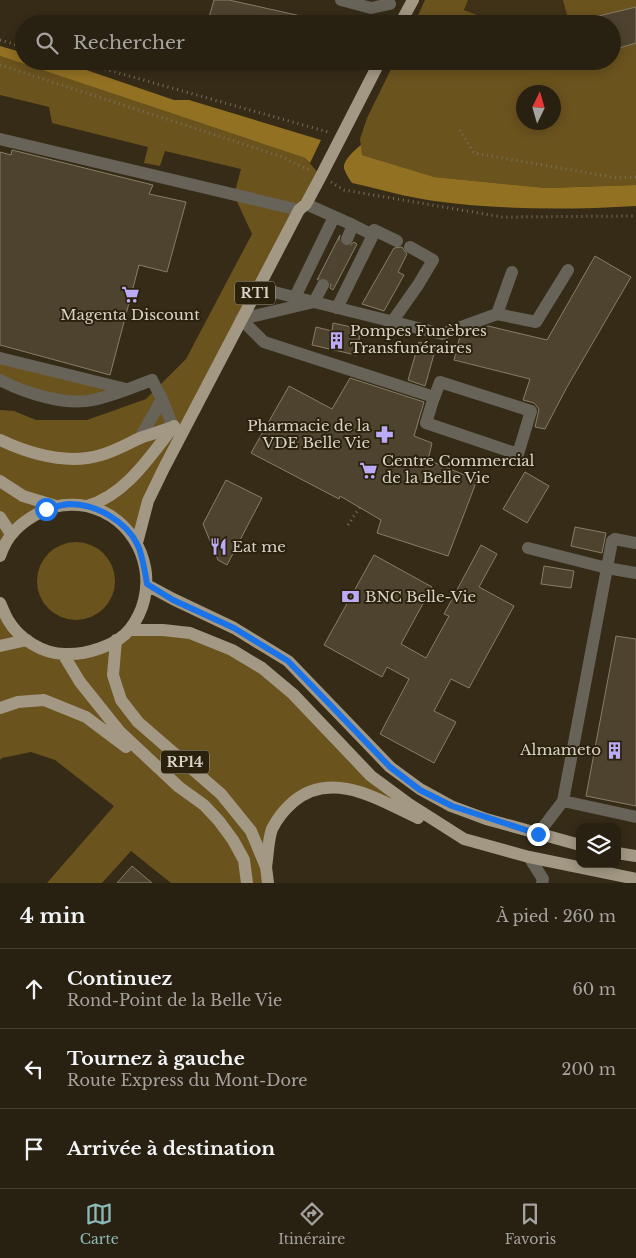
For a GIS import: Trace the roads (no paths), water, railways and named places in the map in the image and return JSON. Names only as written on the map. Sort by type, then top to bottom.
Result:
[{"type":"main road","points":[[405,15],[413,0]]},
{"type":"main road","name":"RT1","points":[[137,543],[148,501],[241,320],[302,207],[321,176],[375,70]]},
{"type":"main road","name":"RT1","points":[[86,506],[100,502],[120,489],[135,475],[207,386]]},
{"type":"main road","points":[[0,440],[22,450],[58,458],[88,458],[104,454],[140,438],[173,427]]},
{"type":"main road","points":[[0,481],[23,496],[58,506]]},
{"type":"main road","points":[[0,556],[11,534],[23,522],[46,509],[68,504],[86,506],[101,510],[123,524],[133,536],[144,561],[147,584],[140,612],[129,630],[116,640],[91,652],[64,654],[41,648],[27,640],[9,622],[0,603]]},
{"type":"main road","points":[[0,517],[11,534]]},
{"type":"main road","points":[[147,584],[173,600],[234,628],[288,661],[390,767],[420,790],[452,806],[538,834],[576,844]]},
{"type":"main road","points":[[129,630],[163,630],[190,633],[232,650],[262,668],[293,694],[371,776],[409,804],[464,839]]},
{"type":"main road","points":[[0,646],[27,640]]},
{"type":"main road","name":"RP14","points":[[116,640],[113,675],[121,700],[138,722],[221,794],[252,831],[266,867],[268,883]]},
{"type":"main road","name":"RP14","points":[[64,654],[80,682],[120,732],[179,787],[204,805],[219,821],[233,840],[244,860],[247,883]]},
{"type":"main road","points":[[0,708],[18,702],[44,700],[86,717],[179,787]]},
{"type":"main road","points":[[266,867],[272,830],[284,810],[299,797],[316,789],[334,786],[359,791],[464,839],[529,857],[636,879]]},
{"type":"main road","points":[[621,854],[636,856]]},
{"type":"lane","points":[[341,0],[370,8],[389,2],[396,15]]},
{"type":"lane","points":[[0,139],[219,192],[302,207],[334,217],[372,235]]},
{"type":"lane","points":[[294,297],[334,217]]},
{"type":"lane","points":[[347,239],[353,225]]},
{"type":"lane","points":[[337,308],[374,230],[397,241]]},
{"type":"lane","points":[[392,322],[433,260],[410,247]]},
{"type":"lane","points":[[258,288],[442,334],[497,314],[536,322],[568,270]]},
{"type":"lane","points":[[497,314],[512,272]]},
{"type":"lane","points":[[241,320],[314,302],[323,285]]},
{"type":"lane","points":[[241,320],[264,342],[434,398]]},
{"type":"lane","points":[[0,358],[126,389]]},
{"type":"lane","points":[[0,380],[34,395],[64,400],[92,400],[152,380],[173,427]]},
{"type":"lane","points":[[440,382],[531,411],[518,454],[426,423],[434,398],[440,382]]},
{"type":"lane","points":[[140,438],[162,399]]},
{"type":"lane","points":[[538,834],[563,801],[612,541],[615,539],[636,543]]},
{"type":"lane","points":[[528,548],[636,574]]},
{"type":"lane","points":[[563,801],[636,817]]},
{"type":"lane","points":[[529,857],[542,879],[542,883]]},
{"type":"tunnel","points":[[323,285],[347,239]]},
{"type":"place","name":"Magenta Discount","points":[[130,294]]},
{"type":"place","name":"Pompes Funèbres Transfunéraires","points":[[336,340]]},
{"type":"place","name":"Pharmacie de la VDE Belle Vie","points":[[384,435]]},
{"type":"place","name":"Centre Commercial de la Belle Vie","points":[[368,470]]},
{"type":"place","name":"Eat me","points":[[218,547]]},
{"type":"place","name":"BNC Belle-Vie","points":[[351,597]]},
{"type":"place","name":"Almameto","points":[[615,750]]}]
